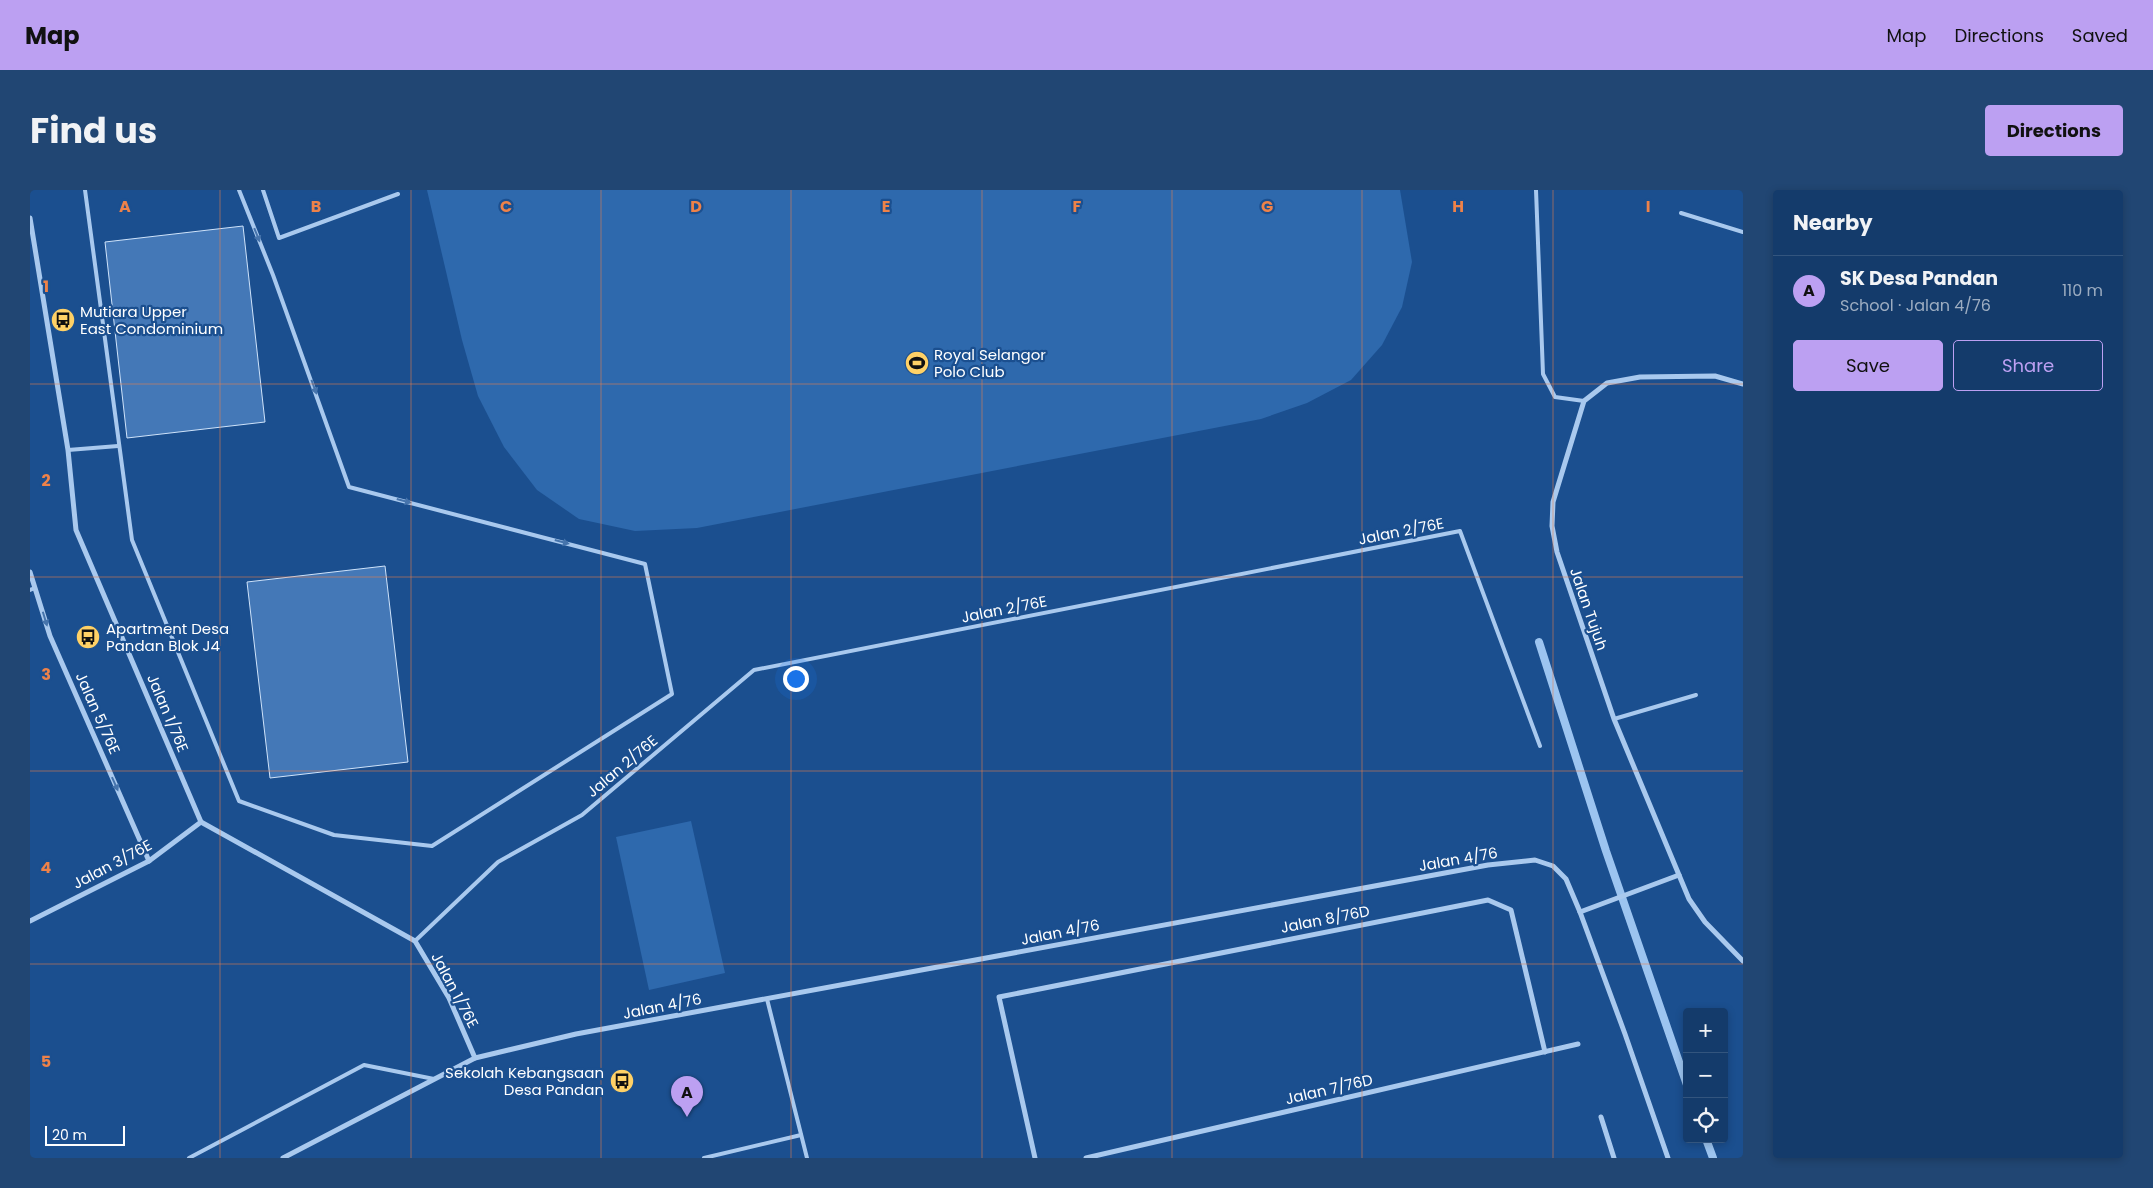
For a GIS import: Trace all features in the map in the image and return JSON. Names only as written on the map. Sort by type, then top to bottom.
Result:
[{"type":"street","name":"Jalan 1/76E","points":[[30,218],[68,450],[76,530],[201,822],[415,941],[449,998],[475,1058]]},
{"type":"street","points":[[1584,401],[1607,383],[1640,377],[1715,376],[1743,384]]},
{"type":"street","name":"Jalan Tujuh","points":[[1584,401],[1553,502],[1552,526],[1557,552],[1614,719],[1689,899],[1706,922],[1743,961]]},
{"type":"street","name":"Jalan 5/76E","points":[[30,572],[32,589],[50,636],[149,861]]},
{"type":"street","name":"Jalan 3/76E","points":[[30,921],[149,861],[201,822]]},
{"type":"street","name":"Jalan 4/76","points":[[283,1158],[475,1058],[576,1034],[1479,867],[1535,860],[1553,866],[1566,879],[1625,1034],[1668,1158]]},
{"type":"street","points":[[1580,912],[1679,875]]},
{"type":"street","name":"Jalan 8/76D","points":[[1036,1158],[999,997],[1488,900],[1510,910],[1545,1052]]},
{"type":"street","name":"Jalan 7/76D","points":[[1086,1158],[1578,1044]]},
{"type":"street","points":[[1601,1117],[1614,1158]]},
{"type":"lane","points":[[84,190],[132,540],[239,802],[334,835],[432,846],[672,694],[645,564],[349,487],[273,275],[239,190]]},
{"type":"lane","points":[[263,190],[279,238],[398,194]]},
{"type":"lane","points":[[1536,190],[1543,374],[1555,397],[1584,401]]},
{"type":"lane","points":[[1681,213],[1743,232]]},
{"type":"lane","points":[[68,450],[118,446]]},
{"type":"lane","name":"Jalan 2/76E","points":[[415,941],[498,862],[582,814],[754,670],[1460,531],[1540,746]]},
{"type":"lane","points":[[1614,719],[1696,695]]},
{"type":"lane","points":[[767,999],[807,1158]]},
{"type":"lane","points":[[189,1158],[364,1065],[434,1080]]},
{"type":"lane","points":[[704,1158],[801,1135]]},
{"type":"shaded area","name":"Royal Selangor Polo Club","points":[[427,190],[1400,190],[1412,262],[1402,307],[1382,345],[1351,380],[1307,403],[1261,419],[697,528],[635,531],[579,519],[537,490],[504,447],[478,396],[462,340]]},
{"type":"shaded area","points":[[691,821],[725,973],[649,990],[616,837]]},
{"type":"building","points":[[243,226],[265,422],[127,438],[105,242]]},
{"type":"building","points":[[385,566],[408,762],[270,778],[247,582]]},
{"type":"waterway","points":[[1539,642],[1606,851],[1683,1073]]},
{"type":"waterway","points":[[1707,1143],[1713,1158]]},
{"type":"place","name":"Mutiara Upper East Condominium","points":[[63,320]]},
{"type":"place","name":"Royal Selangor Polo Club","points":[[917,363]]},
{"type":"place","name":"Apartment Desa Pandan Blok J4","points":[[88,637]]},
{"type":"place","name":"Sekolah Kebangsaan Desa Pandan","points":[[622,1081]]},
{"type":"place","name":"SK Desa Pandan","points":[[687,1117]]}]
